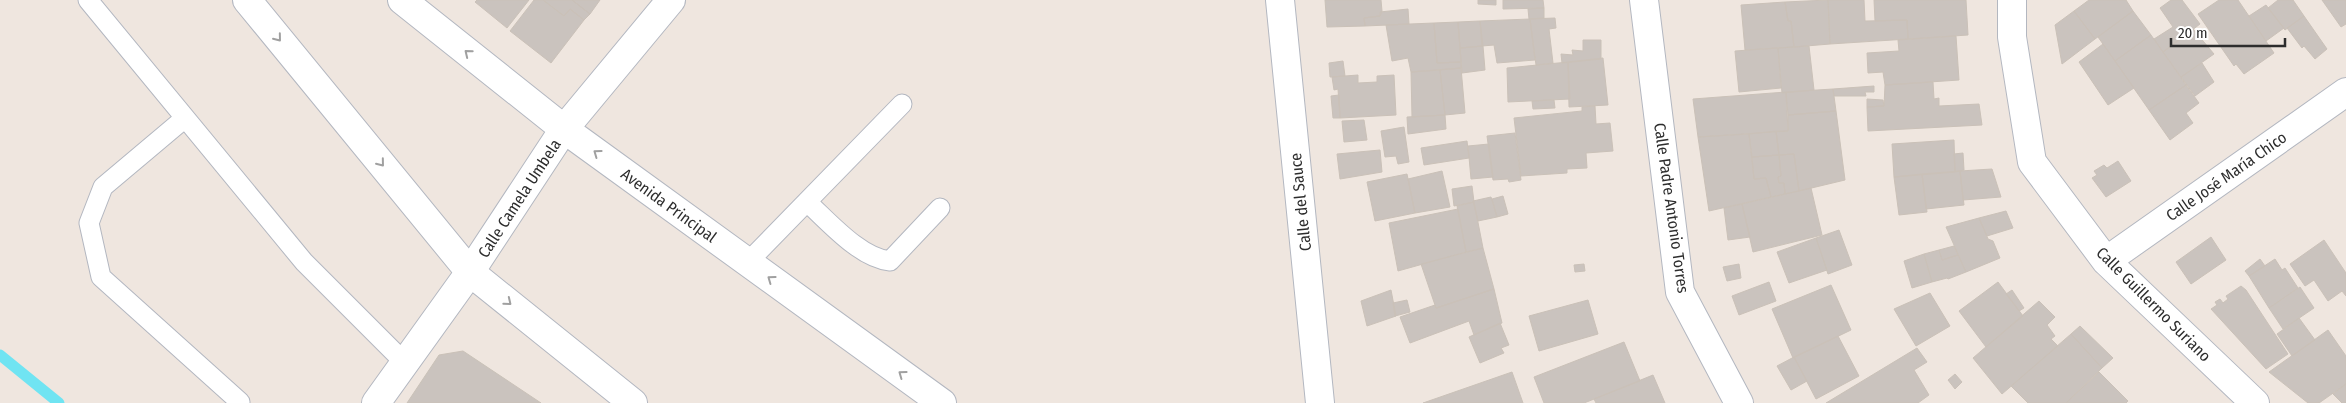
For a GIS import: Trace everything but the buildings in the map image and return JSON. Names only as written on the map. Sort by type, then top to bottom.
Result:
[{"type":"street","points":[[247,0],[470,272],[633,403]]},
{"type":"street","name":"Avenida Principal","points":[[402,0],[564,129],[942,403]]},
{"type":"street","name":"Calle Camela Umbela","points":[[376,403],[470,272],[564,129],[671,0]]},
{"type":"street","name":"Calle del Sauce","points":[[1280,0],[1320,403]]},
{"type":"street","name":"Calle Padre Antonio Torres","points":[[1644,0],[1680,292],[1739,403]]},
{"type":"street","name":"Calle Guillermo Suriano","points":[[2012,0],[2012,37],[2032,162],[2106,261],[2255,403]]},
{"type":"street","name":"Calle José María Chico","points":[[2106,261],[2346,92]]},
{"type":"lane","points":[[88,0],[304,262],[405,363]]},
{"type":"lane","points":[[748,262],[902,104]]},
{"type":"lane","points":[[185,118],[103,187],[89,223],[101,277],[240,402]]},
{"type":"lane","points":[[807,202],[862,250],[878,260],[890,261],[940,208]]},
{"type":"waterway","points":[[0,355],[59,403]]}]
